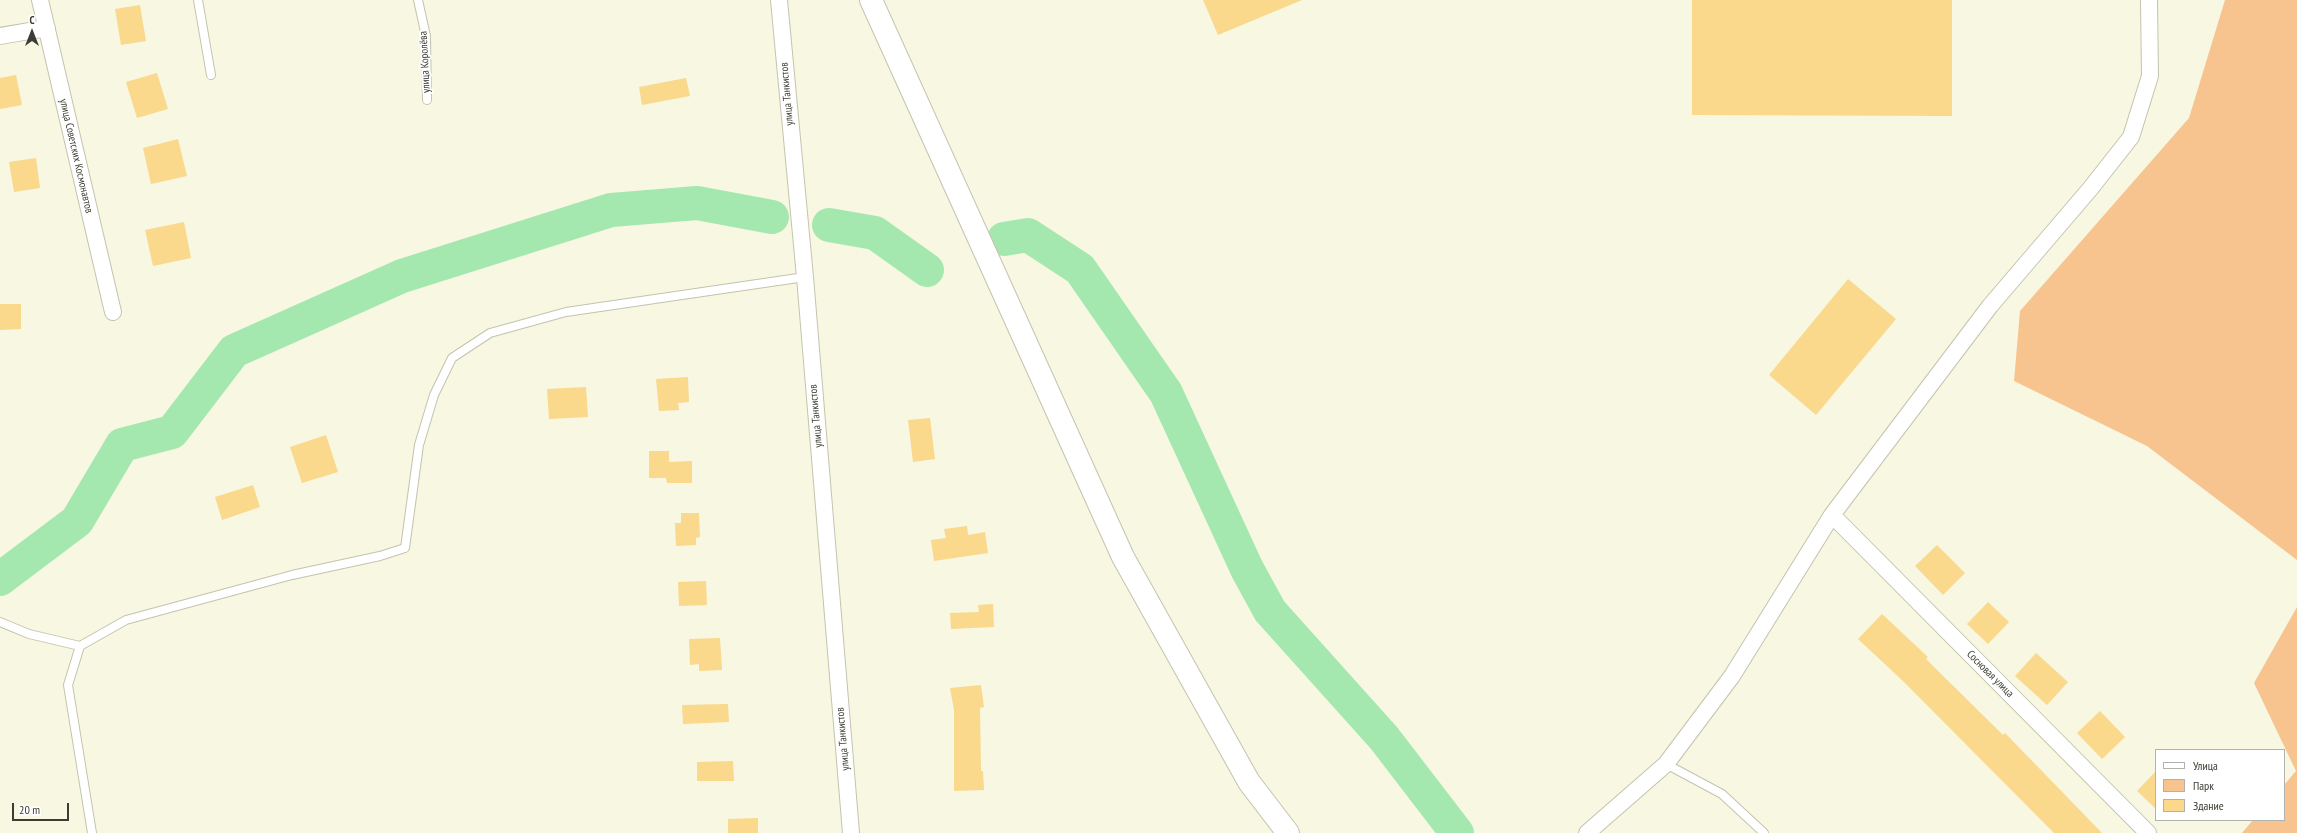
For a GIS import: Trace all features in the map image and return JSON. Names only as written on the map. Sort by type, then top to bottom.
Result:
[{"type":"main road","points":[[872,1],[1123,557],[1249,782],[1288,833]]},
{"type":"street","name":"улица Советских Космонавтов","points":[[40,0],[113,312]]},
{"type":"street","name":"улица Танкистов","points":[[778,0],[804,277],[851,833]]},
{"type":"street","points":[[1587,833],[1666,764],[1732,676],[1832,515],[1990,306],[2090,189],[2131,137],[2150,76],[2149,0]]},
{"type":"street","points":[[0,36],[46,28]]},
{"type":"street","name":"Сосновая улица","points":[[1832,515],[2148,833]]},
{"type":"lane","points":[[198,0],[211,75]]},
{"type":"lane","name":"улица Королёва","points":[[418,0],[426,36],[427,100]]},
{"type":"lane","points":[[0,622],[29,634],[80,646],[126,620],[292,575],[380,556],[405,548],[419,445],[434,395],[452,358],[490,333],[566,312],[804,277]]},
{"type":"lane","points":[[80,646],[68,685],[92,833]]},
{"type":"lane","points":[[1666,764],[1722,794],[1764,833]]},
{"type":"green space","points":[[2225,0],[2297,0],[2297,560],[2147,446],[2014,381],[2020,311],[2189,118]]},
{"type":"green space","points":[[2297,607],[2297,833],[2242,833],[2252,821],[2285,821],[2285,784],[2296,771],[2254,683]]},
{"type":"building","points":[[1203,0],[1302,0],[1218,35]]},
{"type":"building","points":[[1692,0],[1952,0],[1952,116],[1692,115]]},
{"type":"building","points":[[140,5],[146,41],[121,45],[115,9]]},
{"type":"building","points":[[157,73],[168,109],[137,118],[126,82]]},
{"type":"building","points":[[16,75],[22,105],[0,109],[0,78]]},
{"type":"building","points":[[686,78],[690,96],[642,105],[639,87]]},
{"type":"building","points":[[178,139],[187,176],[151,184],[143,148]]},
{"type":"building","points":[[36,158],[40,188],[14,192],[9,162]]},
{"type":"building","points":[[184,222],[191,258],[153,266],[145,230]]},
{"type":"building","points":[[1848,279],[1896,319],[1816,415],[1769,375]]},
{"type":"building","points":[[0,304],[21,304],[21,329],[0,330]]},
{"type":"building","points":[[688,377],[689,402],[678,403],[679,410],[659,411],[656,379]]},
{"type":"building","points":[[586,387],[588,417],[549,419],[547,389]]},
{"type":"building","points":[[930,418],[935,459],[913,462],[908,420]]},
{"type":"building","points":[[326,435],[338,472],[302,483],[290,447]]},
{"type":"building","points":[[649,451],[669,451],[669,462],[692,461],[692,483],[667,483],[666,478],[649,478]]},
{"type":"building","points":[[253,485],[260,507],[222,520],[215,497]]},
{"type":"building","points":[[681,513],[699,513],[700,537],[696,538],[696,545],[676,546],[675,523],[681,523]]},
{"type":"building","points":[[967,526],[968,535],[985,532],[988,553],[934,561],[931,540],[946,538],[944,529]]},
{"type":"building","points":[[1937,545],[1965,573],[1943,595],[1915,566]]},
{"type":"building","points":[[706,581],[707,605],[679,606],[678,582]]},
{"type":"building","points":[[1988,602],[2009,622],[1988,644],[1967,624]]},
{"type":"building","points":[[993,604],[994,627],[951,629],[950,613],[979,612],[978,605]]},
{"type":"building","points":[[1882,614],[1928,657],[1926,659],[2003,735],[2005,733],[2102,833],[2054,833],[1904,682],[1858,639]]},
{"type":"building","points":[[720,638],[722,670],[699,671],[699,664],[690,665],[689,639]]},
{"type":"building","points":[[2036,653],[2068,682],[2047,705],[2015,676]]},
{"type":"building","points":[[981,685],[984,707],[980,708],[981,771],[983,771],[984,790],[954,791],[954,710],[950,688]]},
{"type":"building","points":[[728,704],[729,722],[683,724],[682,705]]},
{"type":"building","points":[[2100,711],[2125,737],[2102,759],[2077,733]]},
{"type":"building","points":[[733,761],[734,781],[697,781],[697,762]]},
{"type":"building","points":[[2155,772],[2155,808],[2137,791]]},
{"type":"building","points":[[758,818],[758,833],[728,833],[728,819]]},
{"type":"waterway","points":[[0,579],[77,521],[122,445],[172,432],[234,351],[402,276],[611,210],[697,203],[772,217]]},
{"type":"waterway","points":[[829,225],[875,233],[927,270]]},
{"type":"waterway","points":[[1004,239],[1028,235],[1080,269],[1166,393],[1247,569],[1270,611],[1384,738],[1457,833]]}]
